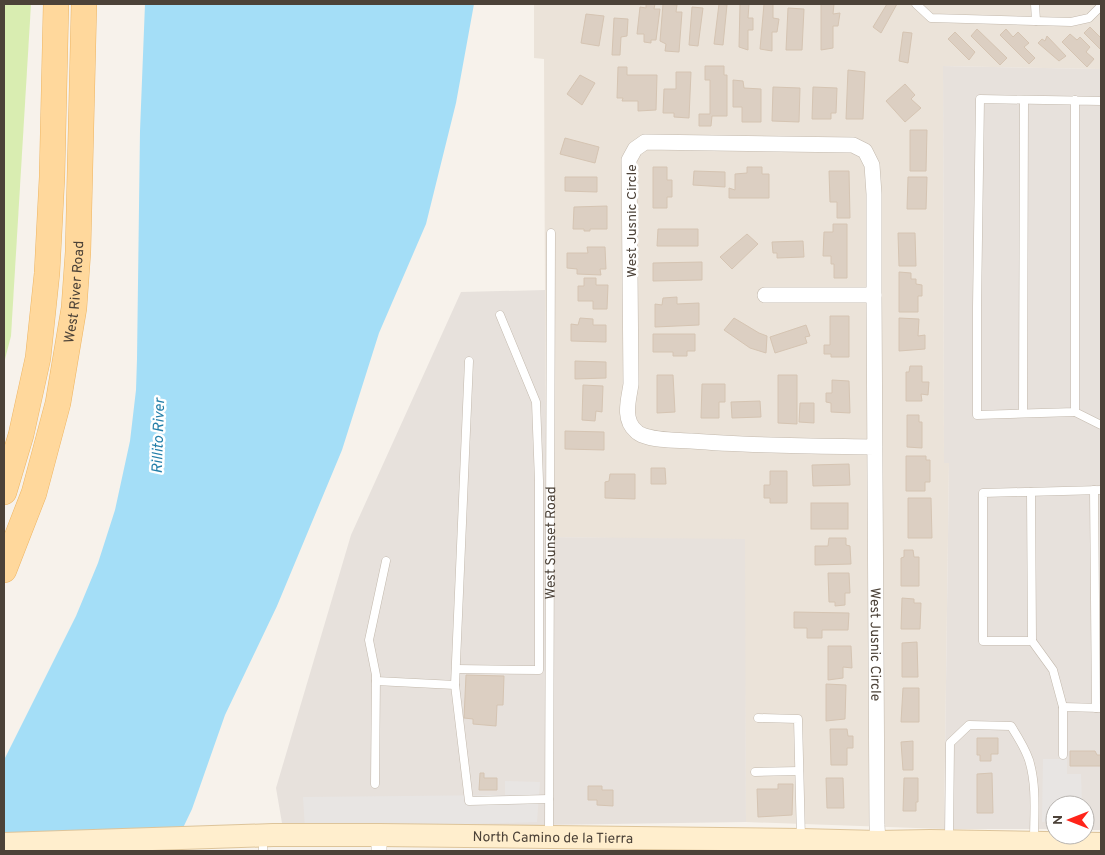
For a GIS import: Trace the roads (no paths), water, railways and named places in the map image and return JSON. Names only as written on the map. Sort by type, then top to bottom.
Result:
[{"type":"main road","name":"West River Road","points":[[4,492],[21,434],[38,358],[47,273],[52,177],[56,4]]},
{"type":"main road","name":"West River Road","points":[[4,570],[34,493],[58,403],[74,308],[78,252],[84,4]]},
{"type":"main road","points":[[29,396],[58,403]]},
{"type":"street","name":"West Jusnic Circle","points":[[875,447],[720,444],[654,438],[629,431],[630,422],[627,410],[631,384],[631,145],[645,142],[853,145],[871,150],[874,194],[878,842]]},
{"type":"street","points":[[765,295],[874,295]]},
{"type":"street","name":"North Camino de la Tierra","points":[[4,844],[549,844],[801,840],[839,846],[878,842],[1101,844]]},
{"type":"lane","points":[[916,4],[931,18],[1071,22],[1089,18],[1101,6]]},
{"type":"lane","points":[[1036,4],[1036,21]]},
{"type":"lane","points":[[1101,101],[980,99],[977,307],[977,415],[1075,412],[1101,424]]},
{"type":"lane","points":[[1023,414],[1024,100]]},
{"type":"lane","points":[[1075,100],[1075,412]]},
{"type":"lane","name":"West Sunset Road","points":[[549,844],[551,233]]},
{"type":"lane","points":[[456,669],[539,670],[539,481],[536,402],[500,315]]},
{"type":"lane","points":[[469,361],[455,685],[469,801],[549,799]]},
{"type":"lane","points":[[1032,641],[983,640],[983,492],[1098,490],[1099,708],[1063,707]]},
{"type":"lane","points":[[1030,492],[1032,641],[1053,670],[1063,707],[1063,755]]},
{"type":"lane","points":[[375,784],[376,675],[369,640],[386,562]]},
{"type":"lane","points":[[376,681],[455,685]]},
{"type":"lane","points":[[758,718],[798,719],[801,840]]},
{"type":"lane","points":[[936,844],[950,743],[969,725],[1011,726],[1023,746],[1029,761],[1034,792],[1034,843]]},
{"type":"lane","points":[[755,772],[799,771]]},
{"type":"water","name":"Rillito River","points":[[145,4],[474,4],[456,103],[426,224],[379,333],[342,450],[277,606],[225,715],[192,809],[172,851],[4,851],[4,760],[76,616],[98,563],[115,510],[130,441],[136,390],[140,131]]}]
